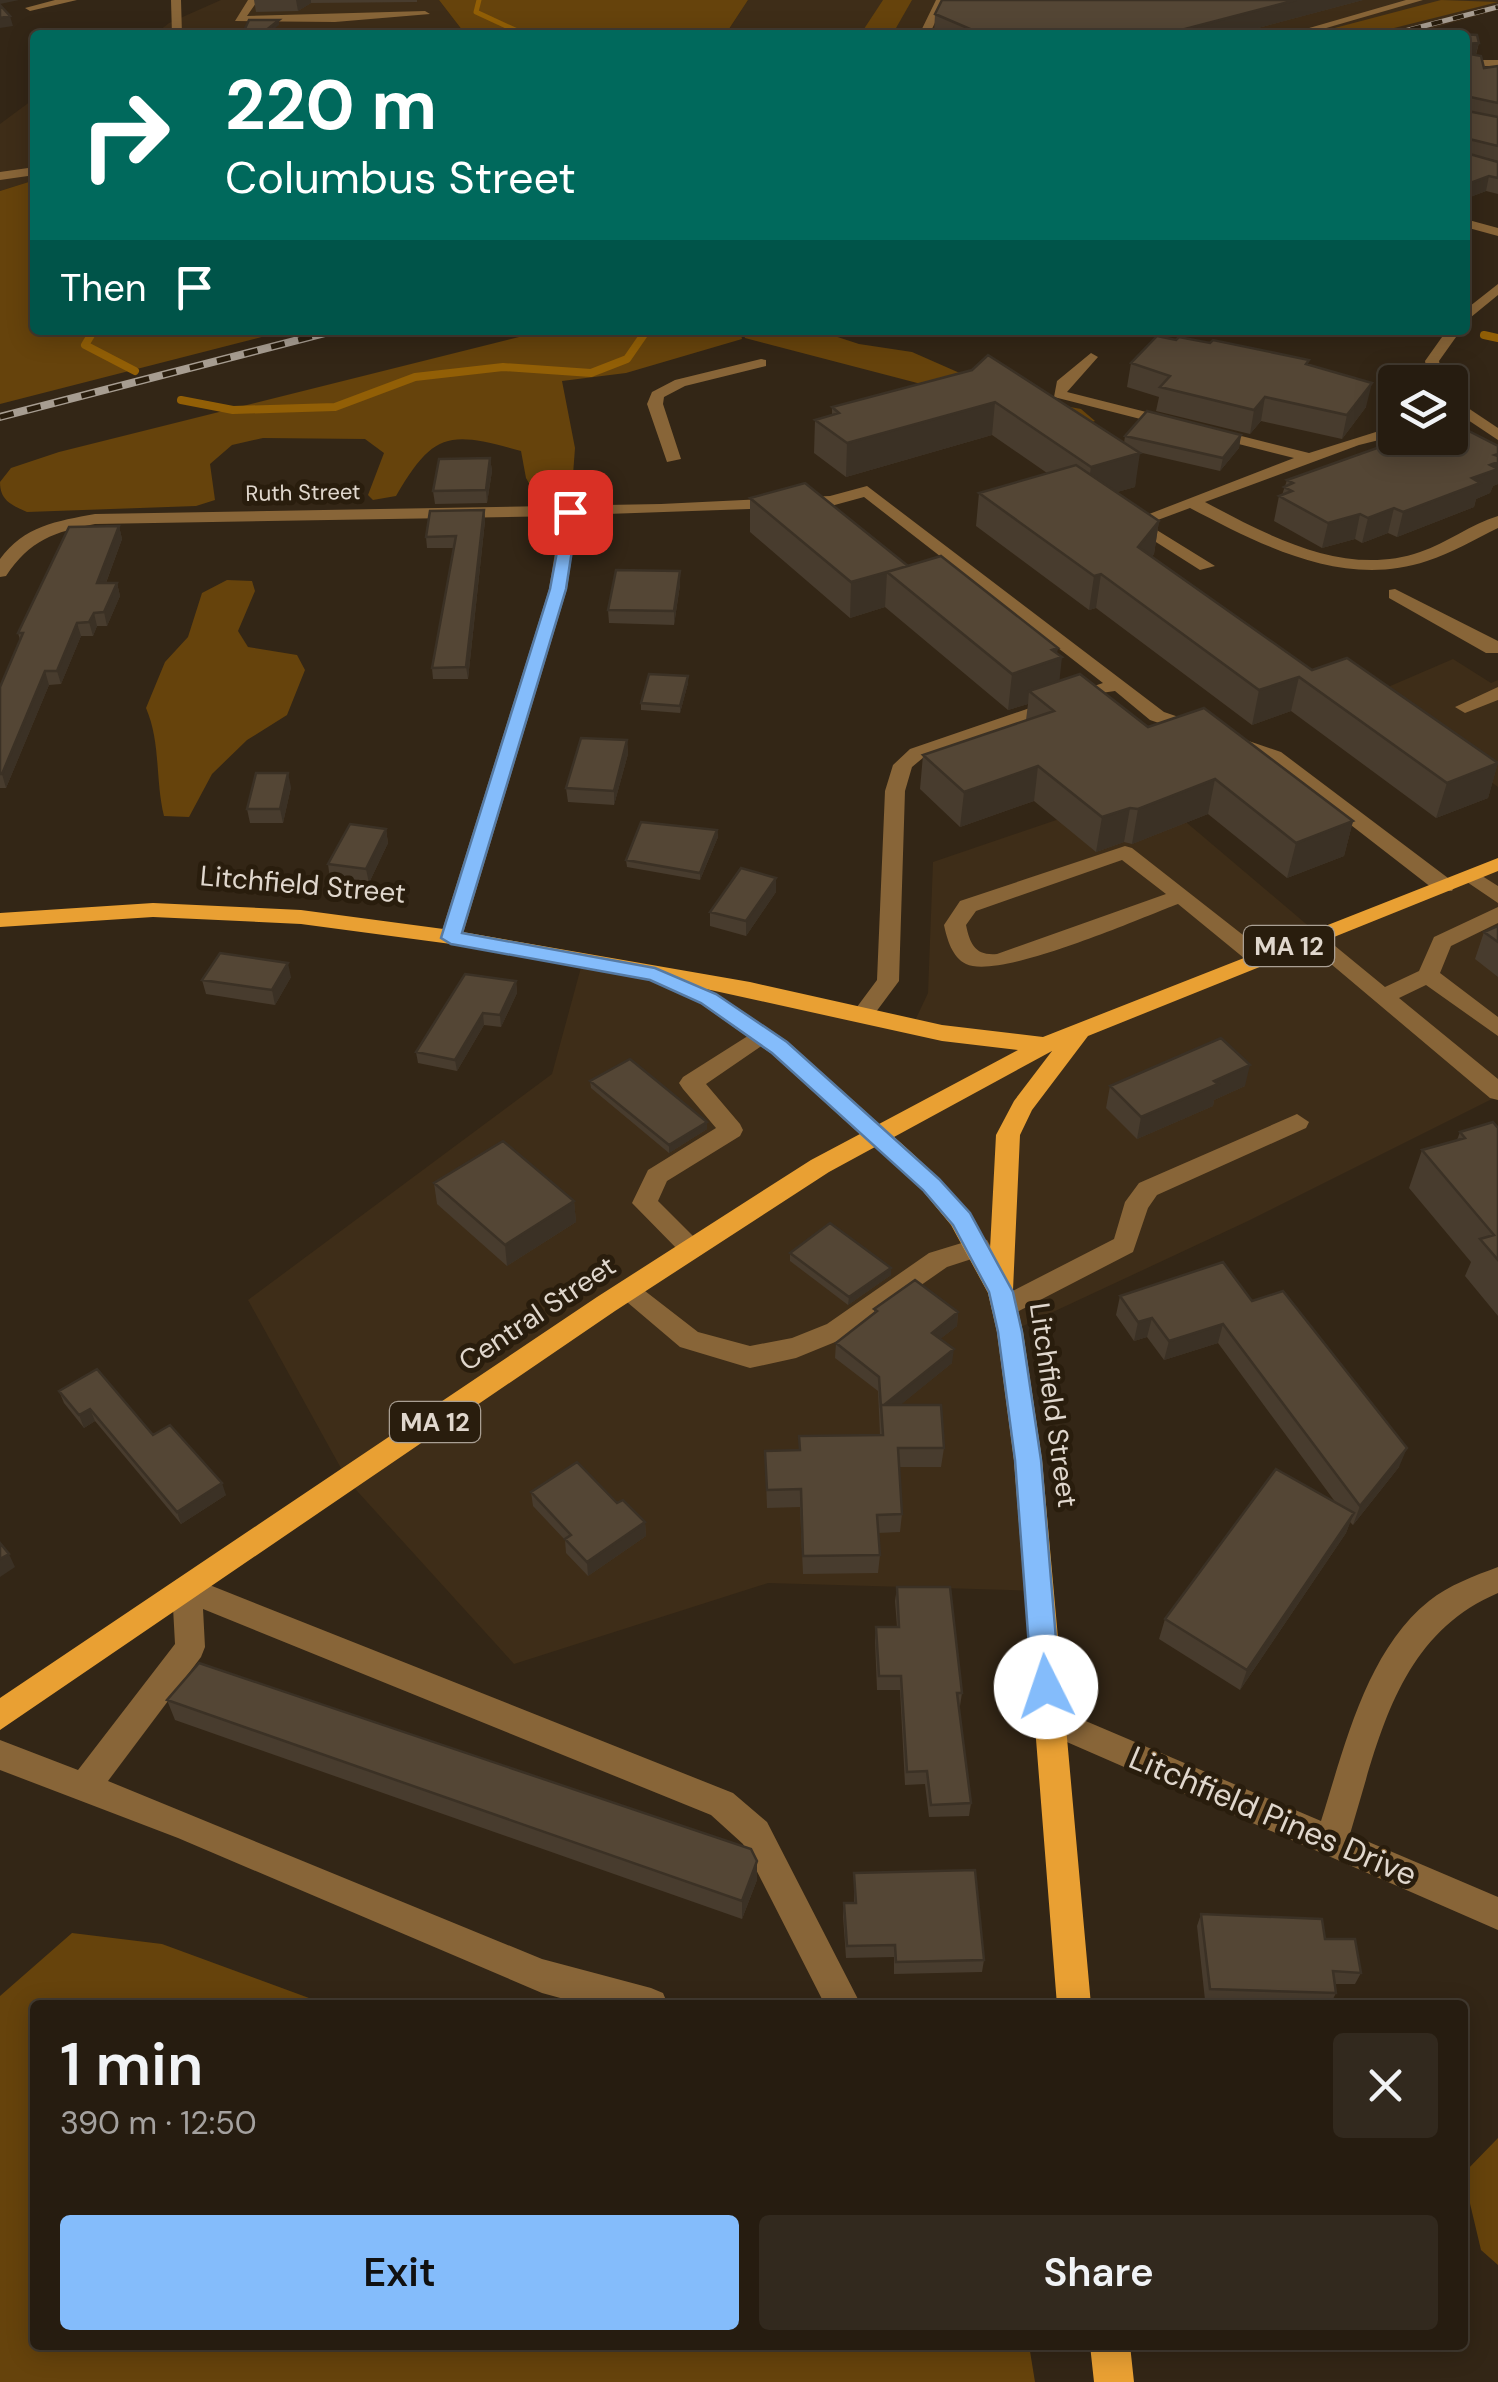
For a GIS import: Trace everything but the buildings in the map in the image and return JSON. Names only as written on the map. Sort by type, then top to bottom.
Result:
[{"type":"main road","name":"Central Street","points":[[0,1716],[627,1291],[805,1175],[875,1135],[1045,1045],[1498,864]]},
{"type":"main road","name":"Litchfield Street","points":[[0,920],[154,910],[228,911],[451,938],[750,990],[942,1034],[1045,1045]]},
{"type":"main road","name":"Litchfield Street","points":[[655,974],[708,998],[762,1034],[931,1184],[962,1219],[1002,1300],[1028,1460],[1074,2000]]},
{"type":"main road","name":"Central Street","points":[[1002,1300],[1008,1135],[1022,1106],[1080,1031]]},
{"type":"main road","points":[[1111,2350],[1114,2382]]},
{"type":"street","points":[[30,8],[72,0]]},
{"type":"street","points":[[176,0],[177,30]]},
{"type":"street","points":[[253,0],[234,28],[300,30]]},
{"type":"street","points":[[420,0],[428,30]]},
{"type":"street","points":[[927,30],[942,0]]},
{"type":"street","points":[[1308,30],[1418,0]]},
{"type":"street","points":[[238,19],[426,14]]},
{"type":"street","points":[[385,30],[387,17]]},
{"type":"street","points":[[1470,63],[1498,63]]},
{"type":"street","points":[[0,176],[30,172]]},
{"type":"street","points":[[1470,224],[1498,232]]},
{"type":"street","points":[[1470,313],[1498,288]]},
{"type":"street","points":[[1433,365],[1450,335]]},
{"type":"street","points":[[1091,357],[1062,384],[1059,394],[1310,458]]},
{"type":"street","points":[[673,459],[655,404],[657,396],[680,383],[760,363]]},
{"type":"street","points":[[1468,420],[1498,435]]},
{"type":"street","points":[[1206,566],[1134,523],[1378,436]]},
{"type":"street","name":"Ruth Street","points":[[0,572],[9,556],[38,530],[95,519],[570,512],[831,502],[867,491],[1117,684]]},
{"type":"street","points":[[1192,502],[1280,548],[1351,564],[1414,560],[1498,522]]},
{"type":"street","points":[[451,938],[558,589],[570,512]]},
{"type":"street","points":[[1395,594],[1492,649],[1498,647]]},
{"type":"street","points":[[862,1016],[888,980],[895,790],[903,765],[926,749],[1117,684],[1157,716],[1274,756],[1444,886]]},
{"type":"street","points":[[1465,707],[1498,694]]},
{"type":"street","points":[[1181,896],[1000,962],[982,964],[968,958],[959,944],[956,926],[968,906],[1126,852],[1181,896],[1258,958]]},
{"type":"street","points":[[1471,875],[1498,896]]},
{"type":"street","points":[[1382,997],[1428,975],[1442,942],[1498,914]]},
{"type":"street","points":[[1310,938],[1382,997],[1488,1071],[1498,1092]]},
{"type":"street","points":[[1428,975],[1498,1028]]},
{"type":"street","points":[[692,1248],[645,1203],[657,1176],[731,1130],[690,1083],[762,1034]]},
{"type":"street","points":[[1002,1300],[1124,1245],[1131,1231],[1135,1201],[1148,1189],[1296,1122]]},
{"type":"street","points":[[627,1291],[689,1340],[750,1357],[796,1348],[836,1331],[938,1260],[978,1248]]},
{"type":"street","points":[[1330,1840],[1364,1740],[1400,1657],[1421,1628],[1441,1610],[1467,1592],[1498,1580]]},
{"type":"street","points":[[84,1787],[190,1647],[187,1589],[722,1804],[755,1832],[841,2000]]},
{"type":"street","name":"Litchfield Pines Drive","points":[[1048,1719],[1498,1914]]},
{"type":"street","points":[[0,1755],[542,1976],[632,2000]]},
{"type":"shaded area","points":[[221,0],[439,0],[462,30],[160,30]]},
{"type":"shaded area","points":[[439,0],[748,0],[728,30],[462,30]]},
{"type":"shaded area","points":[[748,0],[1498,0],[1498,10],[1427,30],[728,30]]},
{"type":"shaded area","points":[[883,0],[912,0],[895,30],[863,30]]},
{"type":"shaded area","points":[[1441,0],[1498,2],[1386,30],[1327,30]]},
{"type":"shaded area","points":[[30,102],[30,182],[0,191],[0,124]]},
{"type":"shaded area","points":[[30,182],[30,335],[269,335],[0,404],[0,191]]},
{"type":"shaded area","points":[[527,335],[741,335],[742,339],[626,373],[562,381],[575,448],[572,488],[556,502],[539,501],[526,478],[521,451],[476,440],[460,439],[433,448],[396,496],[373,500],[368,495],[384,453],[365,439],[263,438],[232,445],[210,464],[215,500],[196,506],[27,512],[8,502],[0,482],[11,468],[59,452]]},
{"type":"shaded area","points":[[744,335],[831,335],[859,344],[912,352],[1012,396],[1081,409],[1095,421],[1067,432],[1044,416]]},
{"type":"shaded area","points":[[227,580],[252,581],[255,591],[238,631],[248,647],[297,655],[305,670],[287,715],[247,740],[212,774],[189,817],[164,816],[154,734],[146,708],[165,662],[188,637],[202,593]]},
{"type":"shaded area","points":[[1453,659],[1491,683],[1498,680],[1498,787],[1367,696]]},
{"type":"shaded area","points":[[1147,789],[1318,934],[1498,864],[1498,1096],[1248,1221],[1010,1332],[1040,1591],[768,1583],[514,1664],[348,1481],[248,1300],[552,1074],[583,960],[912,1027],[928,993],[933,862]]},
{"type":"shaded area","points":[[72,1933],[162,1944],[314,2000],[30,2000],[30,2350],[1030,2350],[1035,2382],[0,2382],[0,1996]]},
{"type":"shaded area","points":[[1498,2138],[1498,2265],[1481,2250],[1468,2195],[1468,2169]]},
{"type":"waterway","points":[[479,0],[476,12],[515,30]]},
{"type":"waterway","points":[[91,335],[85,345],[135,371]]},
{"type":"waterway","points":[[181,400],[233,410],[335,407],[415,377],[503,367],[591,373],[627,359],[644,335]]},
{"type":"waterway","points":[[1484,335],[1498,338]]},
{"type":"railway","points":[[1408,30],[1498,7]]},
{"type":"railway","points":[[0,417],[318,335]]},
{"type":"route","points":[[570,512],[558,589],[536,654],[508,763],[451,938],[655,974],[708,998],[780,1048],[931,1184],[962,1219],[1001,1292],[1010,1332],[1028,1460],[1046,1687]]}]
